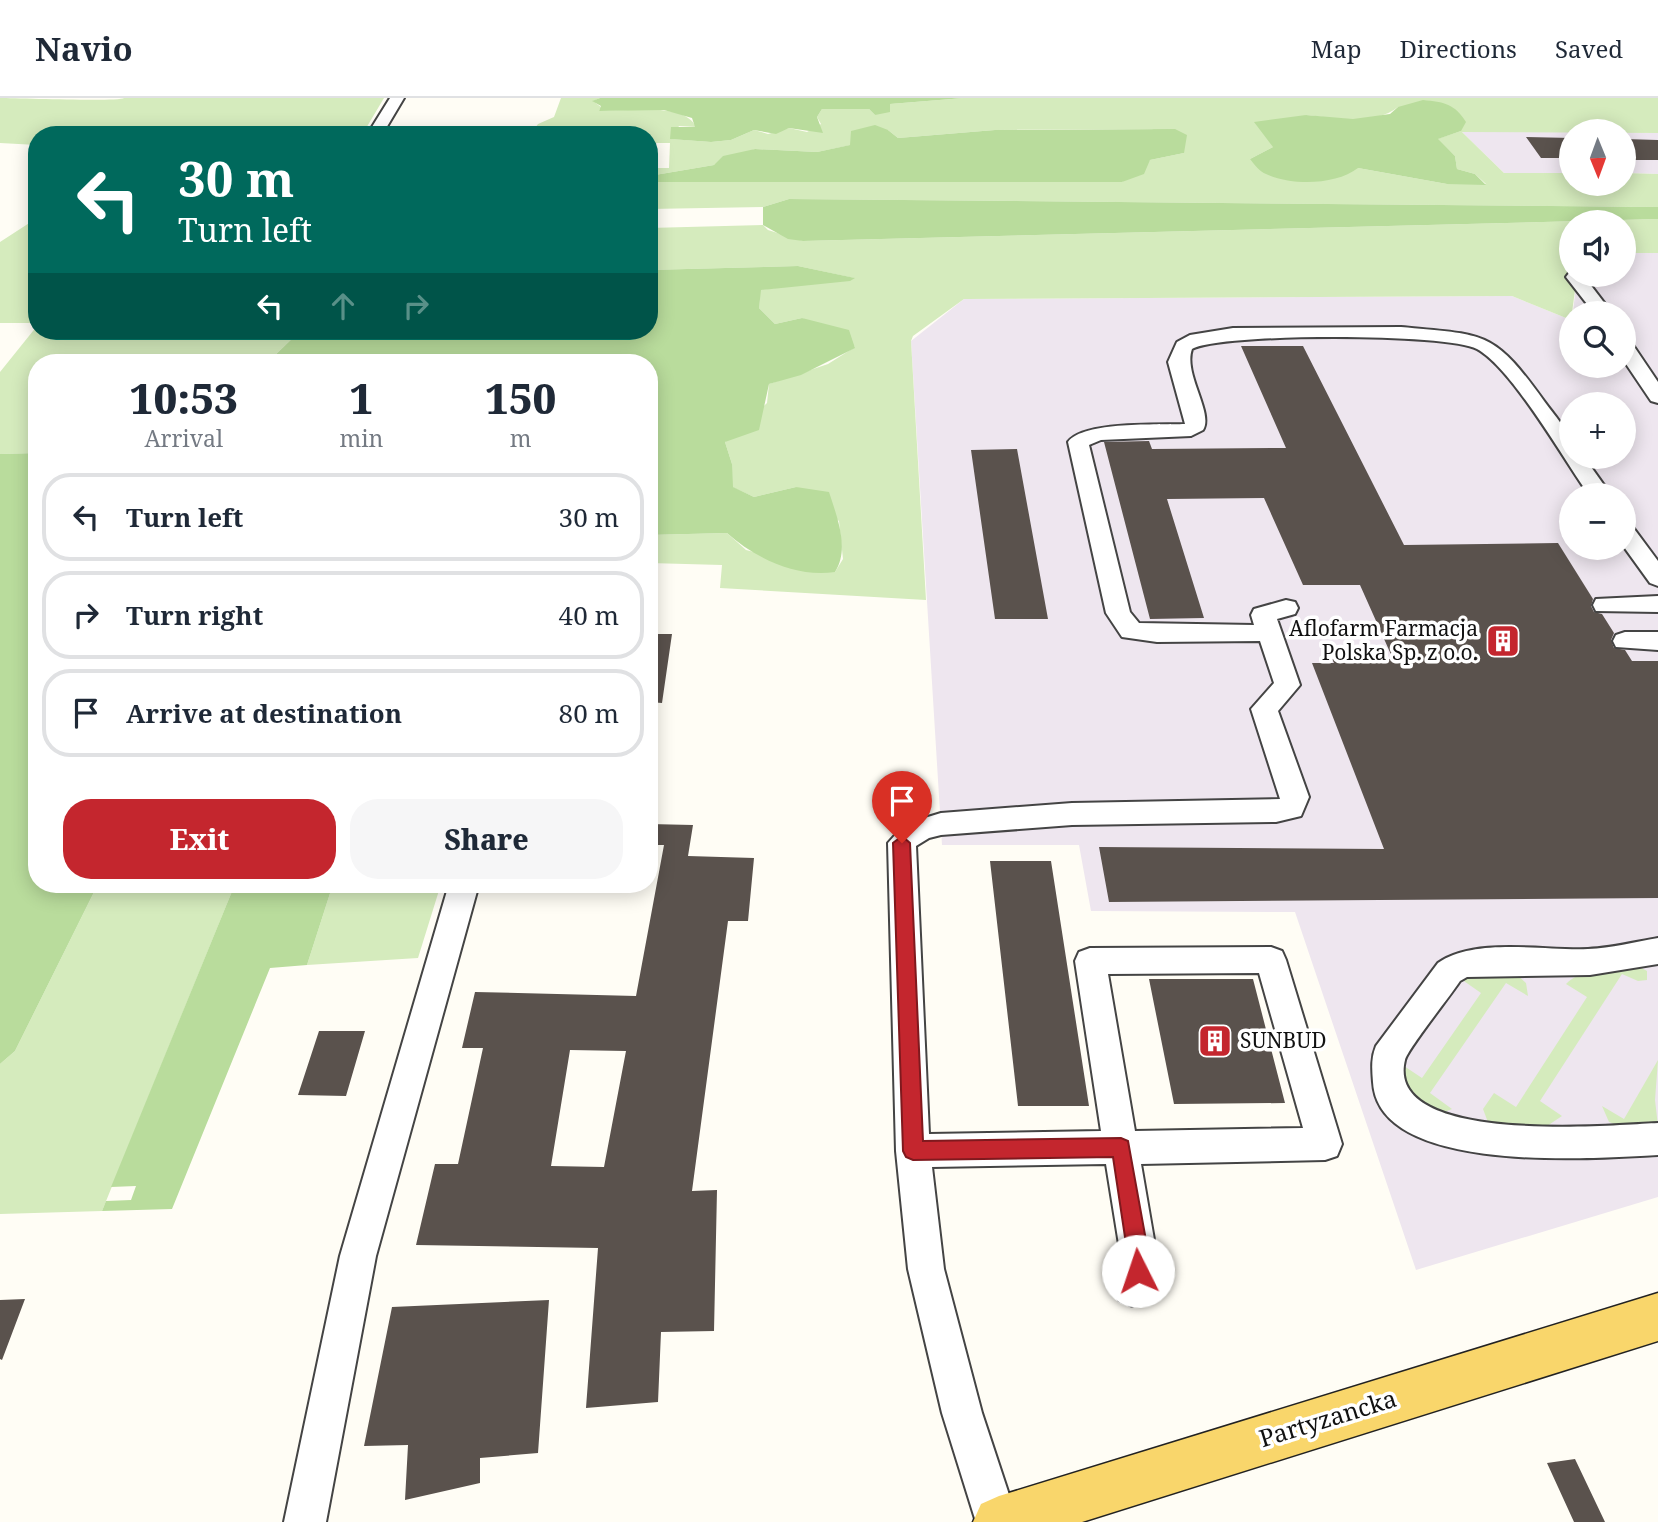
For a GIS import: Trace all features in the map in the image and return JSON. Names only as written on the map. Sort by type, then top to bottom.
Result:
[{"type":"main road","name":"Partyzancka","points":[[998,1522],[1658,1317]]},
{"type":"street","points":[[379,126],[397,98]]},
{"type":"street","points":[[1583,287],[1594,301]]},
{"type":"street","points":[[1267,633],[1157,634],[1131,631],[1118,613],[1078,442],[1098,434],[1191,430],[1196,426],[1178,362],[1184,345],[1197,339],[1233,334],[1401,333],[1468,339],[1484,345],[1507,363],[1559,437]]},
{"type":"street","points":[[1636,364],[1658,397]]},
{"type":"street","points":[[1636,548],[1658,578]]},
{"type":"street","points":[[1605,605],[1658,604]]},
{"type":"street","points":[[998,1522],[939,1332],[926,1269],[913,1151],[900,855],[902,843],[909,833],[941,824],[1072,814],[1276,811],[1291,808],[1295,797],[1264,709],[1287,685],[1263,615],[1286,608]]},
{"type":"street","points":[[1625,641],[1658,641]]},
{"type":"street","points":[[305,1522],[358,1256],[461,893]]},
{"type":"street","points":[[1658,951],[1590,962],[1474,962],[1459,965],[1449,972],[1388,1056],[1385,1070],[1389,1087],[1412,1115],[1432,1127],[1461,1137],[1493,1142],[1658,1139]]},
{"type":"street","points":[[913,1151],[1121,1148],[1325,1144],[1271,960],[1090,961],[1121,1148],[1139,1257],[1132,1287]]},
{"type":"shaded area","points":[[1461,131],[1559,132],[1559,173],[1504,173]]},
{"type":"shaded area","points":[[1636,132],[1658,133],[1658,174],[1636,173]]},
{"type":"shaded area","points":[[1636,253],[1658,253],[1658,1197],[1416,1270],[1295,912],[1091,911],[1079,845],[942,845],[911,341],[964,299],[1512,296],[1559,315],[1559,378],[1636,378],[1636,301],[1574,301],[1576,287],[1636,287]]},
{"type":"green space","points":[[0,98],[384,98],[367,126],[28,126],[28,145],[0,143]]},
{"type":"green space","points":[[561,98],[600,98],[593,101],[601,107],[599,111],[653,110],[679,114],[689,119],[696,127],[679,126],[671,139],[711,142],[731,140],[754,130],[768,134],[789,128],[807,132],[821,124],[817,117],[822,109],[869,109],[875,115],[890,104],[964,98],[1658,98],[1658,133],[1636,133],[1636,119],[1559,119],[1559,132],[1462,132],[1504,173],[1559,173],[1559,196],[1636,196],[1636,173],[1658,174],[1658,207],[789,199],[763,207],[658,209],[658,182],[1122,182],[1150,160],[1184,153],[1152,129],[995,130],[898,138],[888,130],[852,131],[851,145],[817,152],[755,149],[714,165],[658,174],[658,168],[669,168],[670,143],[658,143],[658,126],[537,126],[554,117]],"holes":[[[1398,107],[1461,131],[1437,139],[1455,156],[1457,169],[1475,174],[1486,184],[1447,184],[1358,168],[1250,159],[1273,147],[1306,115],[1366,119],[1378,117]]]},
{"type":"green space","points":[[600,98],[964,98],[890,104],[890,112],[875,115],[869,109],[822,109],[817,117],[823,133],[789,128],[776,134],[754,130],[731,140],[711,142],[670,139],[671,127],[695,127],[692,118],[664,110],[599,111],[601,106],[592,101]]},
{"type":"green space","points":[[1423,100],[1448,105],[1462,116],[1466,122],[1461,131],[1438,139],[1455,156],[1457,169],[1475,174],[1486,185],[1447,184],[1358,168],[1349,174],[1326,181],[1288,181],[1264,173],[1250,159],[1273,147],[1254,122],[1306,115],[1353,119],[1390,114],[1398,107]]},
{"type":"green space","points":[[875,125],[898,138],[995,130],[1175,129],[1187,135],[1184,153],[1150,160],[1144,174],[1122,182],[658,182],[658,174],[714,165],[723,156],[755,149],[817,152],[850,145],[851,131]]},
{"type":"green space","points":[[789,199],[1658,207],[1658,219],[1636,220],[1636,210],[1559,210],[1559,222],[803,241],[788,239],[763,225],[763,207]]},
{"type":"green space","points":[[1658,219],[1658,253],[1636,253],[1636,220]]},
{"type":"green space","points":[[1559,222],[1559,287],[1575,287],[1574,301],[1559,301],[1559,315],[1512,296],[964,299],[913,336],[911,341],[926,600],[720,588],[722,565],[658,563],[658,535],[727,533],[746,550],[835,572],[843,559],[839,521],[796,487],[754,497],[732,487],[732,464],[725,442],[767,403],[769,384],[828,364],[855,347],[802,318],[775,324],[759,308],[760,290],[854,278],[798,266],[658,270],[658,228],[763,225],[768,230],[803,241]]},
{"type":"green space","points":[[28,224],[28,323],[0,323],[0,242]]},
{"type":"green space","points":[[798,266],[855,278],[850,281],[761,290],[759,308],[775,324],[802,318],[849,330],[855,348],[801,375],[769,384],[759,430],[725,442],[732,464],[733,487],[754,497],[796,487],[829,492],[842,543],[842,553],[835,572],[806,572],[777,564],[750,550],[727,533],[658,535],[658,354],[276,354],[291,340],[658,340],[658,270]]},
{"type":"green space","points":[[28,337],[28,340],[291,340],[276,354],[28,354],[28,453],[0,454],[0,372]]},
{"type":"green space","points":[[28,453],[28,893],[94,893],[15,1051],[0,1064],[0,454]]},
{"type":"green space","points":[[94,893],[231,893],[102,1211],[0,1214],[0,1064],[15,1051]]},
{"type":"green space","points":[[231,893],[330,893],[307,965],[270,968],[172,1209],[102,1211],[106,1201],[131,1200],[136,1186],[111,1187]]},
{"type":"green space","points":[[330,893],[438,893],[418,958],[307,965]]},
{"type":"green space","points":[[1638,966],[1647,971],[1647,980],[1638,981],[1622,974],[1540,1101],[1562,1116],[1547,1126],[1489,1125],[1483,1109],[1494,1093],[1516,1107],[1587,997],[1566,984],[1581,974]]},
{"type":"green space","points":[[1516,974],[1526,983],[1528,996],[1506,983],[1430,1093],[1452,1109],[1442,1113],[1415,1104],[1399,1068],[1401,1064],[1422,1078],[1481,993],[1461,979]]},
{"type":"green space","points":[[1658,1060],[1655,1100],[1658,1126],[1620,1126],[1609,1122],[1602,1106],[1624,1119]]},
{"type":"building","points":[[1526,137],[1559,138],[1559,158],[1541,158]]},
{"type":"building","points":[[1636,139],[1658,140],[1658,160],[1636,160]]},
{"type":"building","name":"Aflofarm Farmacja Polska Sp. z o.o.","points":[[1241,346],[1303,346],[1404,545],[1558,543],[1559,560],[1569,560],[1593,599],[1591,606],[1594,612],[1602,614],[1614,633],[1611,640],[1614,648],[1625,650],[1632,661],[1658,661],[1658,898],[1109,902],[1099,847],[1384,849],[1312,663],[1334,663],[1332,659],[1393,659],[1360,585],[1303,585],[1264,498],[1167,499],[1204,618],[1150,619],[1104,442],[1149,441],[1152,449],[1286,448]]},
{"type":"building","points":[[1017,449],[1048,619],[995,619],[971,450]]},
{"type":"building","points":[[658,634],[672,634],[662,703],[658,703]]},
{"type":"building","points":[[658,824],[693,825],[688,856],[754,858],[748,921],[728,921],[692,1191],[717,1190],[714,1331],[661,1332],[658,1402],[586,1408],[598,1248],[416,1245],[435,1164],[458,1164],[483,1048],[462,1048],[475,992],[636,996],[655,893],[658,893],[664,845],[658,845]],"holes":[[[570,1050],[626,1051],[604,1167],[551,1166]]]},
{"type":"building","points":[[990,861],[1051,861],[1089,1106],[1018,1106]]},
{"type":"building","name":"SUNBUD","points":[[1149,979],[1253,979],[1285,1103],[1174,1104]]},
{"type":"building","points":[[319,1031],[365,1031],[346,1096],[298,1095]]},
{"type":"building","points":[[25,1299],[2,1360],[0,1300]]},
{"type":"building","points":[[549,1300],[538,1453],[480,1458],[480,1483],[405,1500],[408,1445],[364,1446],[392,1307]]},
{"type":"building","points":[[1575,1459],[1605,1522],[1574,1522],[1547,1463]]},
{"type":"place","name":"Aflofarm Farmacja Polska Sp. z o.o.","points":[[1503,641]]},
{"type":"place","name":"SUNBUD","points":[[1215,1041]]},
{"type":"route","points":[[902,843],[900,855],[913,1151],[1121,1148],[1139,1257],[1138,1271]]}]
